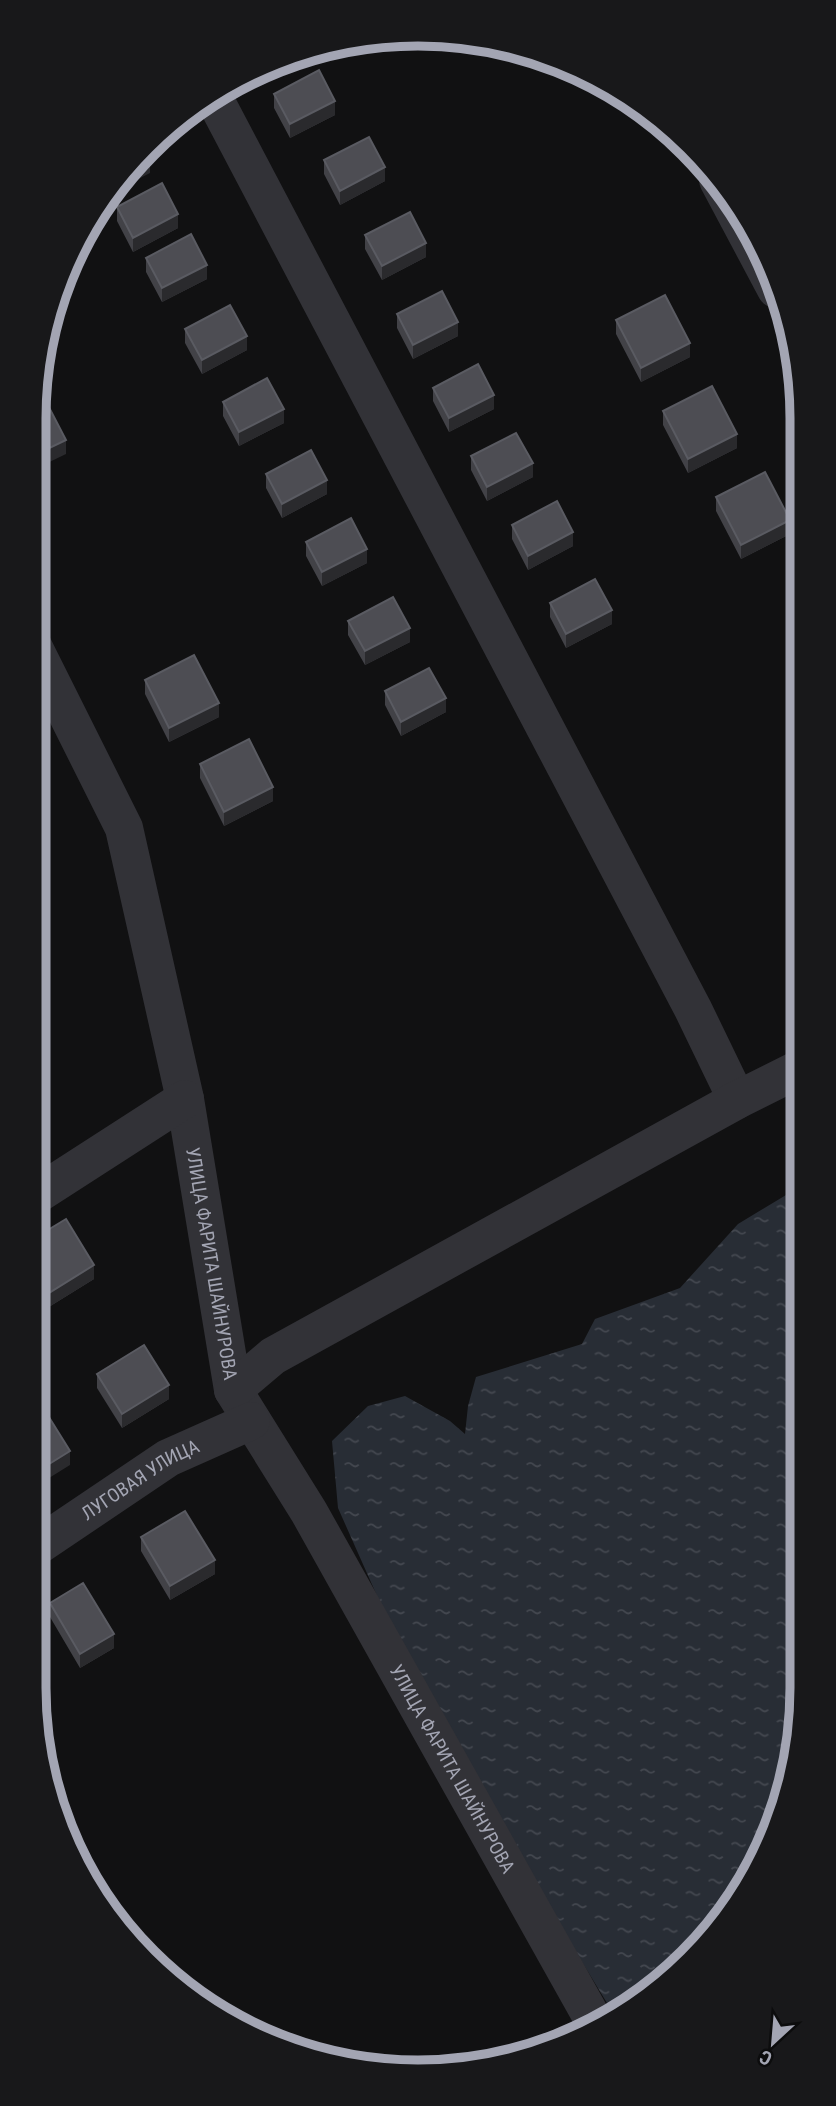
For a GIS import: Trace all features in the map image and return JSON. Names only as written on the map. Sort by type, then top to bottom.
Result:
[{"type":"street","points":[[217,104],[687,997],[737,1100]]},
{"type":"street","name":"УЛИЦА ФАРИТА ШАЙНУРОВА","points":[[46,672],[124,828],[185,1099],[242,1406],[309,1512],[592,2017]]},
{"type":"street","name":"ЛУГОВАЯ УЛИЦА","points":[[46,1540],[242,1406],[273,1356],[737,1100],[790,1074]]},
{"type":"street","points":[[46,1189],[185,1099]]},
{"type":"water","points":[[790,1193],[790,1712],[787,1737],[771,1808],[752,1853],[728,1895],[698,1934],[664,1968],[611,2007],[576,1952],[378,1598],[338,1508],[332,1441],[368,1406],[405,1396],[450,1421],[465,1434],[468,1406],[476,1377],[582,1344],[595,1319],[680,1288],[738,1224]]},
{"type":"building","points":[[319,70],[335,101],[290,124],[274,94]]},
{"type":"building","points":[[369,137],[385,167],[340,191],[324,160]]},
{"type":"building","points":[[162,183],[178,214],[133,238],[117,207]]},
{"type":"building","points":[[410,212],[426,243],[382,266],[365,235]]},
{"type":"building","points":[[191,234],[207,265],[162,288],[146,258]]},
{"type":"building","points":[[442,291],[458,322],[413,345],[397,314]]},
{"type":"building","points":[[665,295],[690,343],[641,368],[616,320]]},
{"type":"building","points":[[230,305],[247,336],[202,360],[185,329]]},
{"type":"building","points":[[478,364],[494,395],[449,418],[433,388]]},
{"type":"building","points":[[267,378],[284,409],[239,432],[223,402]]},
{"type":"building","points":[[712,386],[737,434],[688,459],[663,411]]},
{"type":"building","points":[[46,402],[66,440],[46,450]]},
{"type":"building","points":[[516,433],[533,463],[487,487],[471,456]]},
{"type":"building","points":[[311,450],[327,480],[282,504],[266,474]]},
{"type":"building","points":[[765,472],[790,520],[741,545],[716,497]]},
{"type":"building","points":[[557,501],[573,532],[528,556],[512,525]]},
{"type":"building","points":[[351,518],[367,549],[322,572],[306,542]]},
{"type":"building","points":[[595,579],[612,610],[566,634],[550,603]]},
{"type":"building","points":[[393,597],[410,628],[365,651],[348,621]]},
{"type":"building","points":[[194,655],[219,703],[169,728],[145,680]]},
{"type":"building","points":[[429,668],[446,698],[401,722],[385,691]]},
{"type":"building","points":[[249,739],[273,787],[224,812],[200,764]]},
{"type":"building","points":[[66,1219],[94,1265],[46,1295],[46,1231]]},
{"type":"building","points":[[144,1345],[169,1385],[122,1414],[97,1374]]},
{"type":"building","points":[[46,1412],[70,1451],[46,1466]]},
{"type":"building","points":[[185,1511],[215,1560],[170,1586],[141,1537]]},
{"type":"building","points":[[83,1583],[114,1634],[80,1654],[50,1603]]}]
